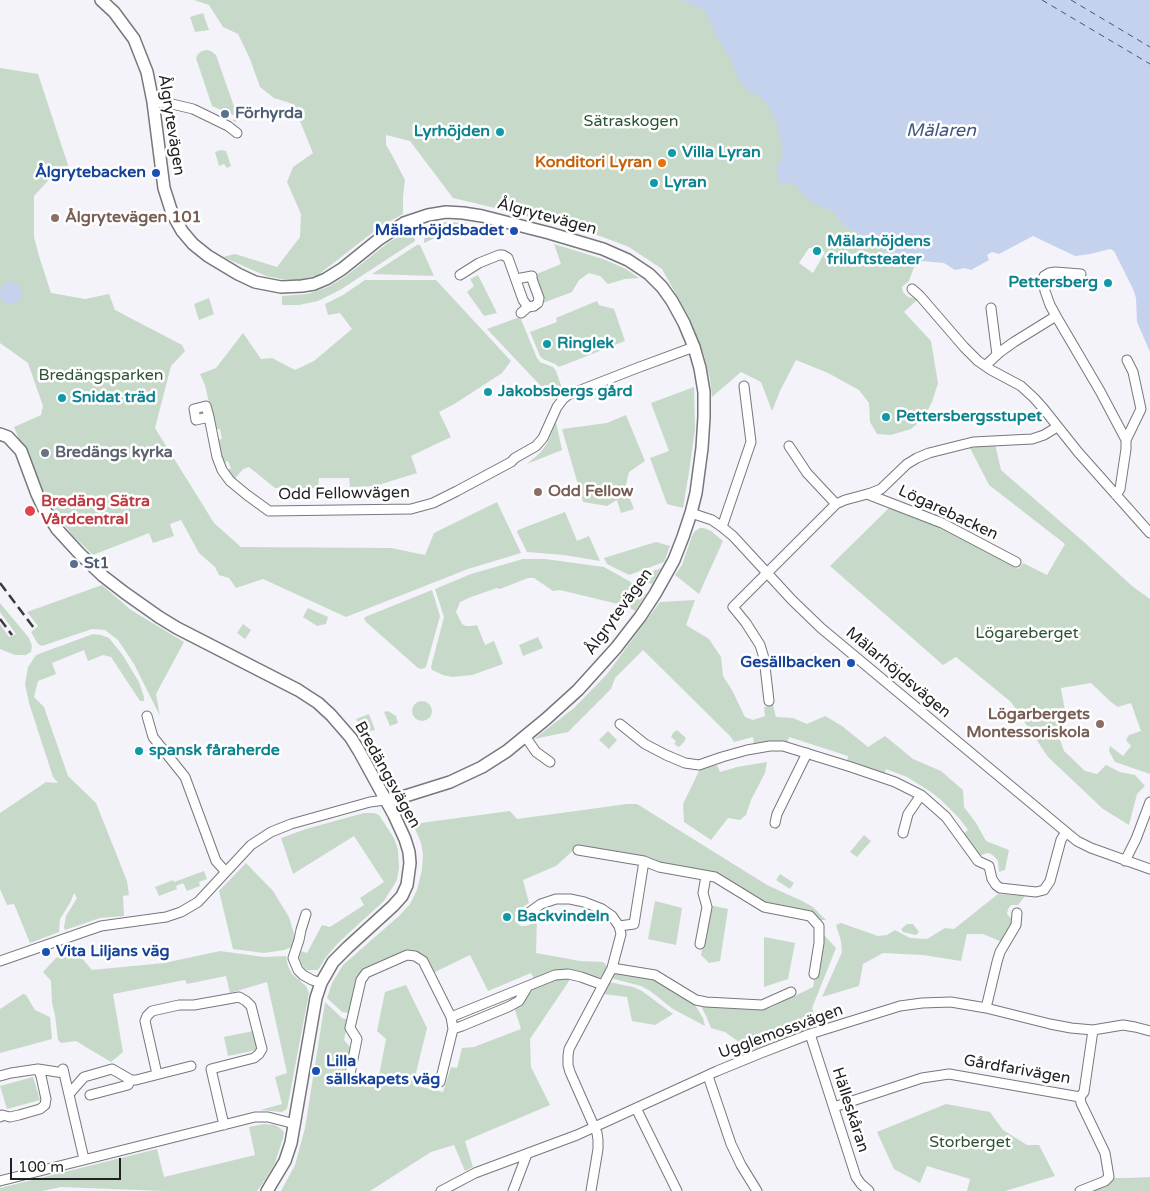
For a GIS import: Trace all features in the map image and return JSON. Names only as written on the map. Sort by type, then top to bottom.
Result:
[{"type":"street","name":"Ålgrytevägen","points":[[100,0],[114,12],[134,39],[147,72],[164,188],[172,213],[182,231],[193,244],[208,256],[238,274],[255,282],[287,287],[314,284],[342,269],[378,240],[404,223],[428,215],[446,212],[482,216],[603,249],[638,266],[656,280],[672,302],[684,323],[694,347],[704,392],[702,448],[696,493],[674,560],[640,617],[590,678],[566,702],[492,761],[468,774],[436,787],[399,798],[385,800]]},
{"type":"street","points":[[152,102],[168,103],[193,109],[228,126],[237,133]]},
{"type":"street","points":[[460,275],[479,263],[503,255],[508,258],[523,300],[524,310],[538,303],[539,298],[532,276],[516,279]]},
{"type":"street","points":[[1081,274],[1049,273],[1044,276],[1045,291],[1056,316],[1126,440]]},
{"type":"street","points":[[912,289],[973,356],[985,366],[1028,392],[1044,408],[1078,452],[1150,533]]},
{"type":"street","points":[[991,308],[997,355]]},
{"type":"street","points":[[985,366],[1022,336],[1056,316]]},
{"type":"street","name":"Odd Fellowvägen","points":[[208,417],[217,458],[222,470],[230,481],[269,511],[411,509],[433,503],[511,462],[536,446],[543,438],[557,407],[568,395],[694,347]]},
{"type":"street","points":[[1116,494],[1120,489],[1126,440],[1141,409],[1133,372],[1127,360]]},
{"type":"street","points":[[722,527],[751,442],[744,386]]},
{"type":"street","points":[[769,701],[764,658],[760,645],[733,607],[836,504],[876,491],[913,460],[929,453],[973,442],[1032,439],[1044,435],[1057,427]]},
{"type":"street","name":"Bredängsvägen","points":[[4,435],[21,451],[37,494],[57,529],[103,576],[153,613],[177,628],[298,690],[321,706],[336,721],[351,738],[405,839],[409,852],[410,869],[407,885],[402,896],[333,962],[321,983],[316,998],[291,1142],[285,1161],[268,1191]]},
{"type":"street","points":[[789,446],[807,473],[836,504]]},
{"type":"street","name":"Lögarebacken","points":[[868,494],[942,523],[1016,562]]},
{"type":"street","name":"Mälarhöjdsvägen","points":[[691,513],[712,520],[733,536],[820,628],[1077,841],[1091,848],[1150,869]]},
{"type":"street","points":[[147,716],[153,737],[185,778],[216,861],[226,872]]},
{"type":"street","points":[[620,724],[636,738],[666,755],[685,762],[700,765],[747,750],[783,746],[895,782],[921,795],[946,817],[978,861],[988,866],[996,885],[1003,888],[1036,892],[1044,890],[1050,881],[1061,840],[1066,832]]},
{"type":"street","points":[[525,736],[536,752],[550,762]]},
{"type":"street","points":[[775,823],[777,814],[807,753]]},
{"type":"street","points":[[903,833],[908,814],[921,795]]},
{"type":"street","points":[[0,961],[101,926],[166,917],[181,912],[198,902],[252,846],[271,832],[291,824],[370,802],[385,800]]},
{"type":"street","points":[[1125,861],[1136,839],[1150,802]]},
{"type":"street","points":[[578,850],[644,862],[658,868],[715,877],[764,907],[810,916],[819,926],[819,943],[814,974]]},
{"type":"street","points":[[619,926],[634,924],[644,862]]},
{"type":"street","points":[[700,944],[707,907],[703,894],[706,876]]},
{"type":"street","points":[[523,917],[541,904],[556,899],[584,902],[602,909],[612,916],[619,926],[621,934],[612,968],[569,1049],[568,1056],[570,1072],[598,1140],[591,1191]]},
{"type":"street","points":[[986,1008],[1000,952],[1016,925],[1017,913]]},
{"type":"street","points":[[306,914],[293,958],[298,970],[302,974],[321,983]]},
{"type":"street","points":[[350,1074],[357,1039],[350,1028],[361,980],[366,973],[407,955],[415,956],[423,961],[451,1017],[452,1029],[440,1082]]},
{"type":"street","points":[[612,968],[655,975],[696,1000],[706,1002],[762,1005],[791,992]]},
{"type":"street","points":[[451,1017],[555,975],[568,974],[603,985]]},
{"type":"street","points":[[452,1029],[519,1001],[528,985]]},
{"type":"street","points":[[157,1074],[145,1021],[146,1016],[152,1011],[179,1005],[194,1005],[239,997],[246,1001],[252,1006],[262,1049],[254,1058],[211,1069],[224,1125]]},
{"type":"street","name":"Ugglemossvägen","points":[[441,1191],[476,1173],[594,1128],[761,1053],[810,1034],[892,1008],[922,1003],[951,1002],[986,1008],[1060,1026],[1093,1030],[1122,1025],[1150,1031]]},
{"type":"street","points":[[1080,1191],[1105,1181],[1108,1179],[1109,1172],[1105,1153],[1081,1103],[1080,1097],[1084,1092],[1093,1030]]},
{"type":"street","name":"Hälleskåran","points":[[810,1034],[856,1177],[869,1191]]},
{"type":"street","points":[[69,1094],[84,1077],[112,1069],[131,1080],[136,1080],[191,1066]]},
{"type":"street","points":[[0,1117],[2,1115],[10,1117],[45,1106],[46,1099],[38,1069]]},
{"type":"street","points":[[0,1076],[38,1069],[63,1071],[84,1159]]},
{"type":"street","name":"Gårdfarivägen","points":[[834,1107],[922,1078],[949,1074],[1080,1097]]},
{"type":"street","points":[[708,1076],[731,1144],[757,1191]]},
{"type":"street","points":[[90,1095],[128,1085],[131,1080]]},
{"type":"street","points":[[636,1108],[677,1191]]},
{"type":"street","points":[[0,1181],[255,1117],[268,1117],[295,1124]]},
{"type":"street","points":[[513,1191],[526,1154]]},
{"type":"green space","name":"Sätraskogen","points":[[194,0],[820,0],[847,227],[892,257],[914,267],[909,281],[902,287],[903,292],[908,297],[918,299],[904,312],[931,341],[938,383],[932,402],[923,419],[911,429],[891,435],[877,434],[870,422],[869,403],[859,390],[828,373],[796,360],[772,411],[761,382],[741,372],[712,397],[704,355],[691,321],[662,269],[629,247],[600,236],[453,198],[410,141],[386,135],[386,145],[405,180],[403,214],[381,226],[318,275],[299,280],[266,276],[223,257],[235,254],[277,267],[300,237],[301,214],[287,182],[293,167],[313,153],[293,104],[274,98],[260,87],[238,34],[223,27],[209,5]],"holes":[[[817,247],[825,252],[813,273],[799,263],[809,248]]]},
{"type":"green space","points":[[203,13],[209,30],[195,32],[190,17]]},
{"type":"green space","points":[[207,50],[216,55],[238,118],[236,122],[233,121],[235,116],[212,106],[196,58],[202,51]]},
{"type":"green space","name":"Bredängsparken","points":[[0,68],[38,74],[69,168],[57,171],[34,196],[34,237],[51,293],[85,299],[109,294],[115,310],[182,345],[185,351],[171,366],[155,428],[214,523],[241,547],[391,548],[425,555],[434,533],[497,502],[521,553],[468,569],[346,617],[263,579],[236,588],[229,578],[219,575],[215,567],[199,553],[181,520],[170,524],[174,536],[153,543],[149,533],[93,555],[73,536],[53,510],[45,491],[37,483],[14,427],[41,415],[43,406],[28,363],[0,343]]},
{"type":"green space","points":[[226,151],[231,166],[227,168],[224,164],[219,166],[215,152]]},
{"type":"green space","points":[[445,222],[467,223],[424,243],[424,239]]},
{"type":"green space","points":[[409,230],[415,241],[340,290],[318,301],[299,305],[282,305],[282,296],[307,294],[328,287],[346,276],[389,242]]},
{"type":"green space","points":[[554,244],[603,259],[626,269],[639,278],[625,279],[608,284],[600,276],[589,273],[579,280],[572,292],[543,303],[532,276],[561,264]]},
{"type":"green space","points":[[417,245],[420,245],[434,276],[372,274]]},
{"type":"green space","points":[[478,275],[497,313],[484,316],[467,292],[474,286],[470,279]]},
{"type":"green space","points":[[365,280],[436,280],[511,361],[502,373],[439,412],[451,437],[411,456],[417,473],[375,486],[350,487],[349,478],[319,478],[318,488],[275,488],[249,467],[243,469],[233,481],[226,471],[231,468],[228,461],[222,463],[216,440],[222,439],[220,429],[215,429],[205,385],[200,374],[216,368],[243,333],[261,359],[272,358],[295,370],[314,361],[352,329],[340,313],[328,315],[325,304],[343,295]]},
{"type":"green space","points":[[209,298],[214,314],[199,320],[194,304]]},
{"type":"green space","points":[[597,301],[599,305],[614,309],[625,341],[559,367],[543,359],[530,332],[557,322],[556,318]]},
{"type":"green space","points":[[520,317],[537,358],[540,362],[553,367],[556,371],[563,391],[554,400],[487,329]]},
{"type":"green space","points":[[694,387],[695,429],[683,508],[667,504],[650,458],[669,451],[651,403]]},
{"type":"green space","points":[[626,415],[645,461],[629,472],[625,489],[631,492],[630,499],[634,509],[621,513],[617,500],[607,506],[583,502],[562,429],[607,423]]},
{"type":"green space","points":[[556,422],[562,450],[527,464],[540,453],[548,442]]},
{"type":"green space","name":"Lögareberget","points":[[995,444],[1001,470],[1132,586],[1150,599],[1150,774],[1115,762],[1109,751],[1110,746],[1123,756],[1131,746],[1126,740],[1129,735],[1141,731],[1131,703],[1118,707],[1091,683],[1061,688],[1066,717],[1057,731],[1064,751],[1085,771],[1097,774],[1106,765],[1120,772],[1135,775],[1145,786],[1137,794],[1129,825],[1103,809],[1048,757],[1011,702],[956,657],[943,665],[830,566],[890,507],[938,525],[965,538],[1018,569],[1023,563],[1047,575],[1065,544],[989,485],[970,448]]},
{"type":"green space","points":[[565,512],[577,541],[589,536],[600,561],[564,555],[527,552],[517,532],[518,530]]},
{"type":"green space","points":[[700,528],[711,531],[723,541],[699,594],[675,575],[682,565],[692,536]]},
{"type":"green space","points":[[656,542],[670,546],[664,562],[629,575],[607,564],[604,558]]},
{"type":"green space","points":[[523,559],[545,559],[604,567],[629,581],[646,594],[635,611],[626,606],[560,590],[553,591],[534,578],[528,578],[500,589],[497,588],[471,597],[460,602],[456,612],[462,624],[466,626],[477,625],[485,645],[494,641],[503,664],[472,675],[452,677],[432,670],[431,667],[444,617],[435,589],[471,574]]},
{"type":"green space","points":[[661,568],[652,584],[638,577]]},
{"type":"green space","points":[[102,585],[131,610],[184,642],[156,694],[160,716],[134,664],[118,640],[105,630],[92,629],[42,646],[38,644],[31,632],[38,626],[27,612]]},
{"type":"green space","points":[[432,590],[440,616],[426,667],[422,669],[418,668],[364,619]]},
{"type":"green space","points":[[695,600],[686,625],[709,639],[721,657],[723,676],[745,717],[753,720],[765,716],[764,707],[773,705],[776,717],[793,718],[807,724],[825,716],[842,726],[868,747],[885,736],[913,759],[941,771],[963,790],[964,807],[986,841],[1009,850],[1005,870],[999,872],[998,861],[989,853],[979,857],[963,834],[968,830],[959,818],[931,792],[907,777],[886,769],[884,775],[847,762],[848,756],[789,737],[787,744],[754,744],[753,737],[734,742],[643,650],[615,678],[611,689],[568,732],[534,739],[574,708],[607,674],[660,602]]},
{"type":"green space","points":[[0,603],[29,638],[32,646],[31,652],[26,655],[15,655],[0,649],[0,624],[9,637],[16,634],[0,612]]},
{"type":"green space","points":[[308,608],[328,617],[326,624],[317,626],[303,617]]},
{"type":"green space","points":[[243,624],[251,630],[245,639],[237,633]]},
{"type":"green space","points":[[93,634],[109,638],[122,654],[139,682],[144,701],[140,701],[111,657],[103,655],[88,661],[84,650],[52,663],[56,674],[38,681],[34,697],[44,707],[68,776],[96,803],[127,881],[129,895],[123,896],[124,916],[100,918],[65,930],[66,916],[77,898],[74,893],[60,919],[59,932],[30,943],[14,904],[7,905],[0,889],[0,813],[46,782],[58,783],[53,777],[29,703],[25,684],[28,667],[36,655]]},
{"type":"green space","points":[[538,637],[543,648],[523,656],[519,645]]},
{"type":"green space","points":[[422,701],[429,704],[432,711],[429,718],[422,721],[415,718],[412,711],[415,704]]},
{"type":"green space","points":[[388,711],[396,716],[398,723],[390,726],[384,712]]},
{"type":"green space","points":[[369,714],[375,730],[364,732],[356,719]]},
{"type":"green space","points":[[677,730],[686,738],[679,747],[674,744],[676,741],[671,737]]},
{"type":"green space","points":[[608,731],[617,740],[609,749],[599,740]]},
{"type":"green space","points":[[767,762],[765,773],[751,800],[746,815],[740,820],[728,818],[711,840],[684,822],[683,804],[700,769],[717,765],[720,772]]},
{"type":"green space","points":[[637,804],[767,885],[813,907],[826,920],[819,920],[764,904],[721,877],[662,865],[644,857],[578,846],[556,866],[523,880],[529,903],[515,912],[515,921],[521,926],[526,926],[537,918],[536,953],[580,961],[603,962],[607,966],[602,977],[598,978],[566,970],[534,979],[531,973],[488,991],[470,955],[433,973],[424,957],[416,951],[408,950],[360,973],[356,980],[349,1013],[342,1012],[327,998],[332,983],[343,965],[400,915],[410,904],[417,890],[422,870],[423,854],[421,843],[413,824],[510,811],[517,819]]},
{"type":"green space","points":[[364,813],[379,815],[394,838],[398,850],[399,868],[397,880],[384,901],[339,942],[318,970],[307,970],[299,958],[301,951],[307,953],[322,925],[330,927],[364,905],[360,898],[384,882],[354,836],[293,874],[281,838]]},
{"type":"green space","points":[[864,835],[871,841],[857,857],[850,852]]},
{"type":"green space","points":[[246,863],[273,891],[289,917],[295,937],[292,947],[264,953],[233,949],[219,891]]},
{"type":"green space","points":[[204,871],[207,879],[199,882],[200,886],[187,891],[183,883],[176,886],[177,889],[159,896],[155,887],[173,880],[174,882]]},
{"type":"green space","points":[[780,874],[794,883],[790,889],[776,880]]},
{"type":"green space","points":[[998,894],[1025,896],[1018,905],[1011,905],[1008,909],[1007,914],[1014,922],[1002,942],[983,934],[967,934],[961,961],[923,955],[883,953],[863,964],[859,986],[822,997],[842,952],[836,925],[841,923],[878,936],[887,935],[895,930],[910,938],[927,939],[945,928],[954,929]]},
{"type":"green space","points":[[655,901],[682,908],[676,945],[648,939]]},
{"type":"green space","points":[[709,905],[728,909],[720,961],[709,963],[701,955]]},
{"type":"green space","points":[[907,924],[913,924],[919,932],[916,935],[903,932],[901,929]]},
{"type":"green space","points":[[822,933],[836,948],[812,1008],[819,1028],[749,1053],[747,1048],[725,1032],[711,1028],[701,1006],[770,1008],[813,987]]},
{"type":"green space","points":[[764,937],[795,943],[788,979],[764,987]]},
{"type":"green space","points":[[71,945],[92,970],[164,963],[220,951],[264,957],[286,956],[292,974],[306,986],[309,993],[287,1109],[282,1112],[260,1110],[282,1104],[275,1077],[287,1073],[267,982],[230,993],[226,976],[187,984],[185,980],[113,994],[123,1052],[111,1062],[76,1041],[61,1043],[58,1040],[52,1003],[51,981],[43,972],[56,958],[63,955]]},
{"type":"green space","points":[[614,972],[648,977],[661,983],[695,1005],[703,1018],[705,1026],[673,1009],[641,986],[614,979],[611,977]]},
{"type":"green space","points":[[561,977],[571,978],[530,1039],[531,1067],[550,1105],[465,1141],[473,1167],[465,1171],[454,1145],[431,1152],[370,1191],[281,1191],[295,1165],[305,1128],[325,1002],[342,1018],[348,1020],[344,1040],[350,1047],[344,1077],[377,1086],[386,1039],[377,1031],[385,992],[406,985],[427,1028],[413,1085],[443,1092],[451,1067],[457,1068],[462,1048],[474,1047],[521,1029],[514,1007],[529,989]]},
{"type":"green space","points":[[609,982],[642,991],[673,1014],[655,1025],[632,1021],[627,997],[603,994]]},
{"type":"green space","points":[[23,994],[26,995],[35,1010],[50,1017],[52,1039],[0,1053],[0,1009]]},
{"type":"green space","points":[[253,1031],[257,1050],[228,1056],[224,1037]]},
{"type":"green space","points":[[33,1077],[40,1100],[7,1109],[0,1086]]},
{"type":"green space","name":"Storberget","points":[[946,1104],[990,1112],[1003,1130],[1027,1145],[1039,1145],[1055,1176],[1005,1191],[967,1191],[970,1179],[927,1166],[920,1183],[894,1169],[877,1132]]},
{"type":"green space","points":[[264,1124],[275,1125],[284,1132],[275,1163],[257,1191],[164,1191],[61,1187],[42,1191],[0,1191],[0,1188],[157,1149],[164,1177],[255,1155],[249,1127]]},
{"type":"green space","points":[[1150,1177],[1150,1191],[1091,1191],[1110,1184],[1112,1178]]},
{"type":"water","name":"Mälaren","points":[[682,0],[1150,0],[1150,352],[1137,322],[1136,298],[1133,289],[1114,251],[1110,249],[1075,256],[1033,236],[999,254],[992,252],[987,255],[989,260],[971,270],[965,268],[955,270],[944,263],[922,261],[914,267],[892,257],[843,225],[833,212],[808,200],[794,183],[780,184],[776,168],[783,156],[778,128],[773,114],[759,96],[749,92],[741,83],[704,10]]},
{"type":"water","points":[[11,282],[19,285],[22,293],[19,301],[11,304],[3,301],[0,293],[3,285]]},
{"type":"ferry route","points":[[1042,0],[1150,64]]},
{"type":"ferry route","points":[[1071,0],[1150,47]]},
{"type":"railway","points":[[0,583],[34,628]]},
{"type":"railway","points":[[0,619],[12,635]]},
{"type":"place","name":"Förhyrda","points":[[225,114]]},
{"type":"place","name":"Lyrhöjden","points":[[500,132]]},
{"type":"place","name":"Villa Lyran","points":[[672,153]]},
{"type":"place","name":"Konditori Lyran","points":[[662,163]]},
{"type":"place","name":"Ålgrytebacken","points":[[156,173]]},
{"type":"place","name":"Lyran","points":[[654,183]]},
{"type":"place","name":"Ålgrytevägen 101","points":[[55,218]]},
{"type":"place","name":"Mälarhöjdsbadet","points":[[514,231]]},
{"type":"place","name":"Mälarhöjdens friluftsteater","points":[[817,251]]},
{"type":"place","name":"Pettersberg","points":[[1108,283]]},
{"type":"place","name":"Ringlek","points":[[547,344]]},
{"type":"place","name":"Jakobsbergs gård","points":[[488,392]]},
{"type":"place","name":"Snidat träd","points":[[62,398]]},
{"type":"place","name":"Pettersbergsstupet","points":[[886,417]]},
{"type":"place","name":"Bredängs kyrka","points":[[45,453]]},
{"type":"place","name":"Odd Fellow","points":[[538,492]]},
{"type":"place","name":"Bredäng Sätra Vårdcentral","points":[[30,511]]},
{"type":"place","name":"St1","points":[[74,564]]},
{"type":"place","name":"Gesällbacken","points":[[851,663]]},
{"type":"place","name":"Lögarbergets Montessoriskola","points":[[1100,724]]},
{"type":"place","name":"spansk fåraherde","points":[[139,751]]},
{"type":"place","name":"Backvindeln","points":[[507,917]]},
{"type":"place","name":"Vita Liljans väg","points":[[46,952]]},
{"type":"place","name":"Lilla sällskapets väg","points":[[316,1071]]}]
